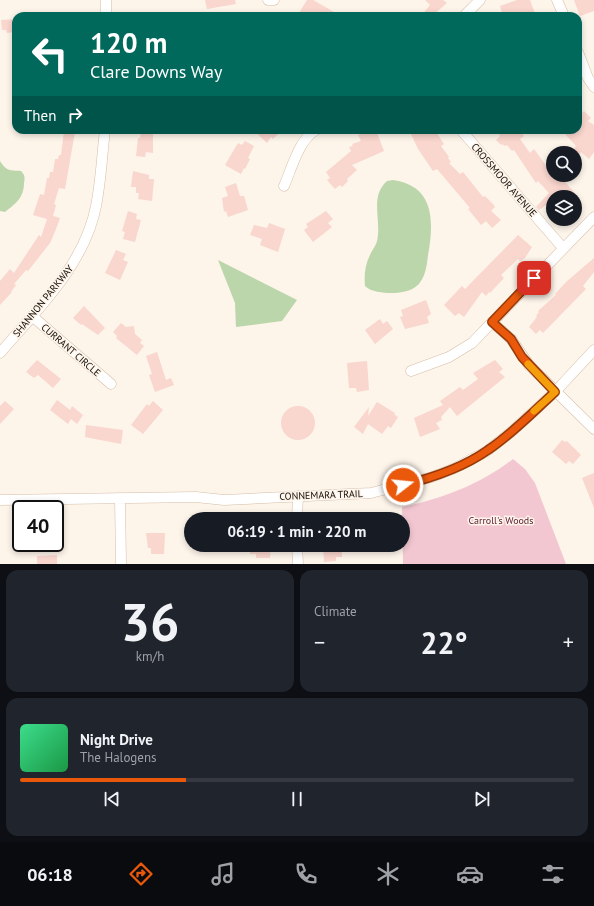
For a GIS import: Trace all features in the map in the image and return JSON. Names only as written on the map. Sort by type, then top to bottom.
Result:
[{"type":"street","points":[[106,0],[106,12]]},
{"type":"street","points":[[268,0],[274,0]]},
{"type":"street","points":[[468,12],[480,0]]},
{"type":"street","points":[[557,0],[562,12]]},
{"type":"street","points":[[582,62],[588,78],[594,87]]},
{"type":"street","name":"SHANNON PARKWAY","points":[[0,353],[32,316],[73,264],[87,236],[96,206],[105,134]]},
{"type":"street","points":[[284,186],[304,142],[309,134]]},
{"type":"street","name":"CROSSMOOR AVENUE","points":[[464,134],[563,248]]},
{"type":"street","points":[[411,371],[460,352],[472,343],[594,217]]},
{"type":"street","name":"CURRANT CIRCLE","points":[[32,316],[111,384]]},
{"type":"street","points":[[492,322],[511,339],[522,357],[555,392],[594,429]]},
{"type":"street","name":"CONNEMARA TRAIL","points":[[0,500],[196,497],[224,500],[371,493],[407,484],[449,470],[487,451],[510,433],[555,392],[594,350]]},
{"type":"street","points":[[297,512],[298,496]]},
{"type":"street","points":[[120,498],[121,564]]},
{"type":"street","points":[[297,552],[298,564]]},
{"type":"green space","name":"Carroll's Woods","points":[[513,459],[525,469],[535,483],[566,564],[403,564],[403,552],[410,552],[410,512],[402,512],[402,507],[446,495],[474,483],[501,468]]},
{"type":"shaded area","points":[[0,161],[7,169],[21,171],[25,178],[21,197],[5,212],[0,211]]},
{"type":"shaded area","points":[[393,180],[407,184],[417,190],[424,198],[431,218],[430,243],[426,268],[421,281],[408,291],[399,293],[384,293],[374,291],[365,286],[365,274],[368,259],[377,241],[377,201],[379,194],[387,181]]},
{"type":"shaded area","points":[[218,260],[297,300],[282,321],[236,327],[235,303]]},
{"type":"building","points":[[205,0],[235,0],[236,4],[207,9]]},
{"type":"building","points":[[307,0],[313,0],[334,12],[300,12]]},
{"type":"building","points":[[425,0],[443,0],[447,3],[437,12],[424,12],[430,5]]},
{"type":"building","points":[[517,0],[530,0],[534,12],[502,12],[500,6]]},
{"type":"building","points":[[574,0],[594,0],[594,11],[582,15],[582,12],[578,12]]},
{"type":"building","points":[[12,19],[12,32],[7,33],[6,30],[2,30],[1,20]]},
{"type":"building","points":[[584,111],[591,118],[588,121],[594,125],[594,152],[589,159],[582,153],[582,146],[576,146],[565,134],[582,134],[582,113]]},
{"type":"building","points":[[64,134],[75,134],[65,189],[59,188],[54,204],[56,205],[53,216],[60,218],[50,243],[28,271],[26,270],[14,284],[16,285],[12,292],[0,305],[0,281],[10,269],[14,273],[39,235],[41,237],[47,219],[33,215],[40,194],[44,195],[47,178],[49,178],[50,172],[53,172],[55,159],[58,159],[59,155],[61,155]]},
{"type":"building","points":[[141,134],[153,134],[153,153],[146,152],[145,157],[136,156],[138,138],[140,138]]},
{"type":"building","points":[[257,134],[278,134],[273,139],[271,137],[267,143]]},
{"type":"building","points":[[378,134],[384,151],[352,165],[357,170],[347,179],[348,181],[342,187],[340,185],[335,189],[327,180],[330,178],[326,172],[351,151],[349,147],[353,146],[352,144],[361,141],[358,135]]},
{"type":"building","points":[[411,134],[438,134],[444,144],[441,146],[449,157],[448,158],[451,162],[449,163],[460,174],[463,172],[483,197],[485,196],[493,204],[495,207],[491,211],[501,220],[492,228],[486,221],[481,225],[468,209],[470,208],[437,169],[433,171],[418,149]]},
{"type":"building","points":[[499,134],[522,134],[524,136],[520,139],[530,153],[534,149],[546,165],[546,182],[565,182],[572,190],[546,190],[538,181],[536,183],[514,150],[512,151],[507,145],[501,145],[496,140],[500,136]]},
{"type":"building","points":[[245,141],[254,146],[248,158],[250,159],[241,174],[225,165],[238,143],[242,145]]},
{"type":"building","points":[[133,171],[149,175],[149,179],[154,179],[152,201],[138,199],[139,193],[136,193],[136,187],[131,187]]},
{"type":"building","points":[[236,183],[240,196],[244,196],[248,210],[228,217],[226,211],[224,212],[222,198],[228,196],[225,187]]},
{"type":"building","points":[[546,196],[546,205],[539,210],[536,207]]},
{"type":"building","points":[[128,211],[137,214],[136,219],[141,220],[135,242],[123,239],[125,232],[122,231]]},
{"type":"building","points":[[326,211],[333,219],[328,223],[332,227],[313,242],[304,230],[308,227],[306,224]]},
{"type":"building","points":[[269,223],[285,229],[278,252],[260,245],[262,239],[250,235],[254,225],[267,228]]},
{"type":"building","points":[[518,235],[532,247],[525,258],[520,261],[518,259],[501,275],[504,278],[490,293],[489,292],[486,296],[482,292],[464,317],[459,313],[455,316],[444,305],[462,286],[465,289]]},
{"type":"building","points":[[116,250],[126,254],[123,260],[128,262],[120,280],[105,273]]},
{"type":"building","points":[[594,258],[594,272],[583,286],[586,289],[543,333],[540,330],[536,334],[529,327],[537,317],[538,311],[556,295],[555,294],[566,282]]},
{"type":"building","points":[[426,300],[431,314],[427,317],[429,323],[405,329],[400,317],[403,316],[401,310]]},
{"type":"building","points":[[84,306],[105,328],[98,335],[82,324],[81,325],[73,318]]},
{"type":"building","points":[[380,319],[383,324],[387,321],[393,329],[375,344],[365,330]]},
{"type":"building","points":[[121,323],[126,327],[134,326],[135,334],[142,340],[140,343],[144,346],[137,355],[116,338],[117,336],[113,332]]},
{"type":"building","points":[[157,352],[166,380],[171,378],[174,385],[155,392],[149,375],[152,374],[146,356]]},
{"type":"building","points":[[37,360],[61,379],[53,388],[38,375],[34,378],[26,372]]},
{"type":"building","points":[[495,360],[503,369],[499,372],[505,377],[457,416],[450,407],[441,417],[442,420],[436,423],[440,429],[420,437],[414,418],[443,405],[440,401],[460,387],[463,390],[478,379],[473,373]]},
{"type":"building","points":[[367,361],[369,390],[357,392],[356,388],[349,388],[347,363]]},
{"type":"building","points":[[57,400],[70,410],[72,406],[83,415],[77,424],[71,419],[68,424],[50,410]]},
{"type":"building","points":[[5,401],[14,409],[0,424],[0,406]]},
{"type":"building","points":[[153,401],[163,410],[143,434],[131,425],[147,404],[149,406]]},
{"type":"building","points":[[377,402],[395,413],[394,414],[398,417],[391,428],[388,426],[382,434],[368,424],[363,434],[354,427],[369,407],[368,416]]},
{"type":"building","points":[[298,406],[310,411],[315,423],[310,435],[298,440],[286,435],[281,423],[286,411]]},
{"type":"building","points":[[86,425],[123,430],[121,444],[85,437]]},
{"type":"building","points":[[562,440],[565,442],[567,441],[581,455],[573,464],[569,461],[566,464],[552,452]]},
{"type":"building","points":[[594,473],[594,508],[582,478]]},
{"type":"building","points":[[146,533],[165,533],[164,554],[151,554],[151,548],[148,548]]},
{"type":"building","points":[[250,552],[270,552],[270,558],[256,558],[256,554],[250,554]]},
{"type":"building","points":[[323,552],[342,552],[342,557],[336,557],[336,561],[324,562]]},
{"type":"building","points":[[57,555],[57,564],[37,564],[37,556]]},
{"type":"slow traffic","points":[[528,364],[555,392],[534,411]]},
{"type":"route","points":[[403,485],[432,477],[455,468],[487,451],[532,414],[555,392],[522,357],[511,339],[492,322],[534,278]]}]
